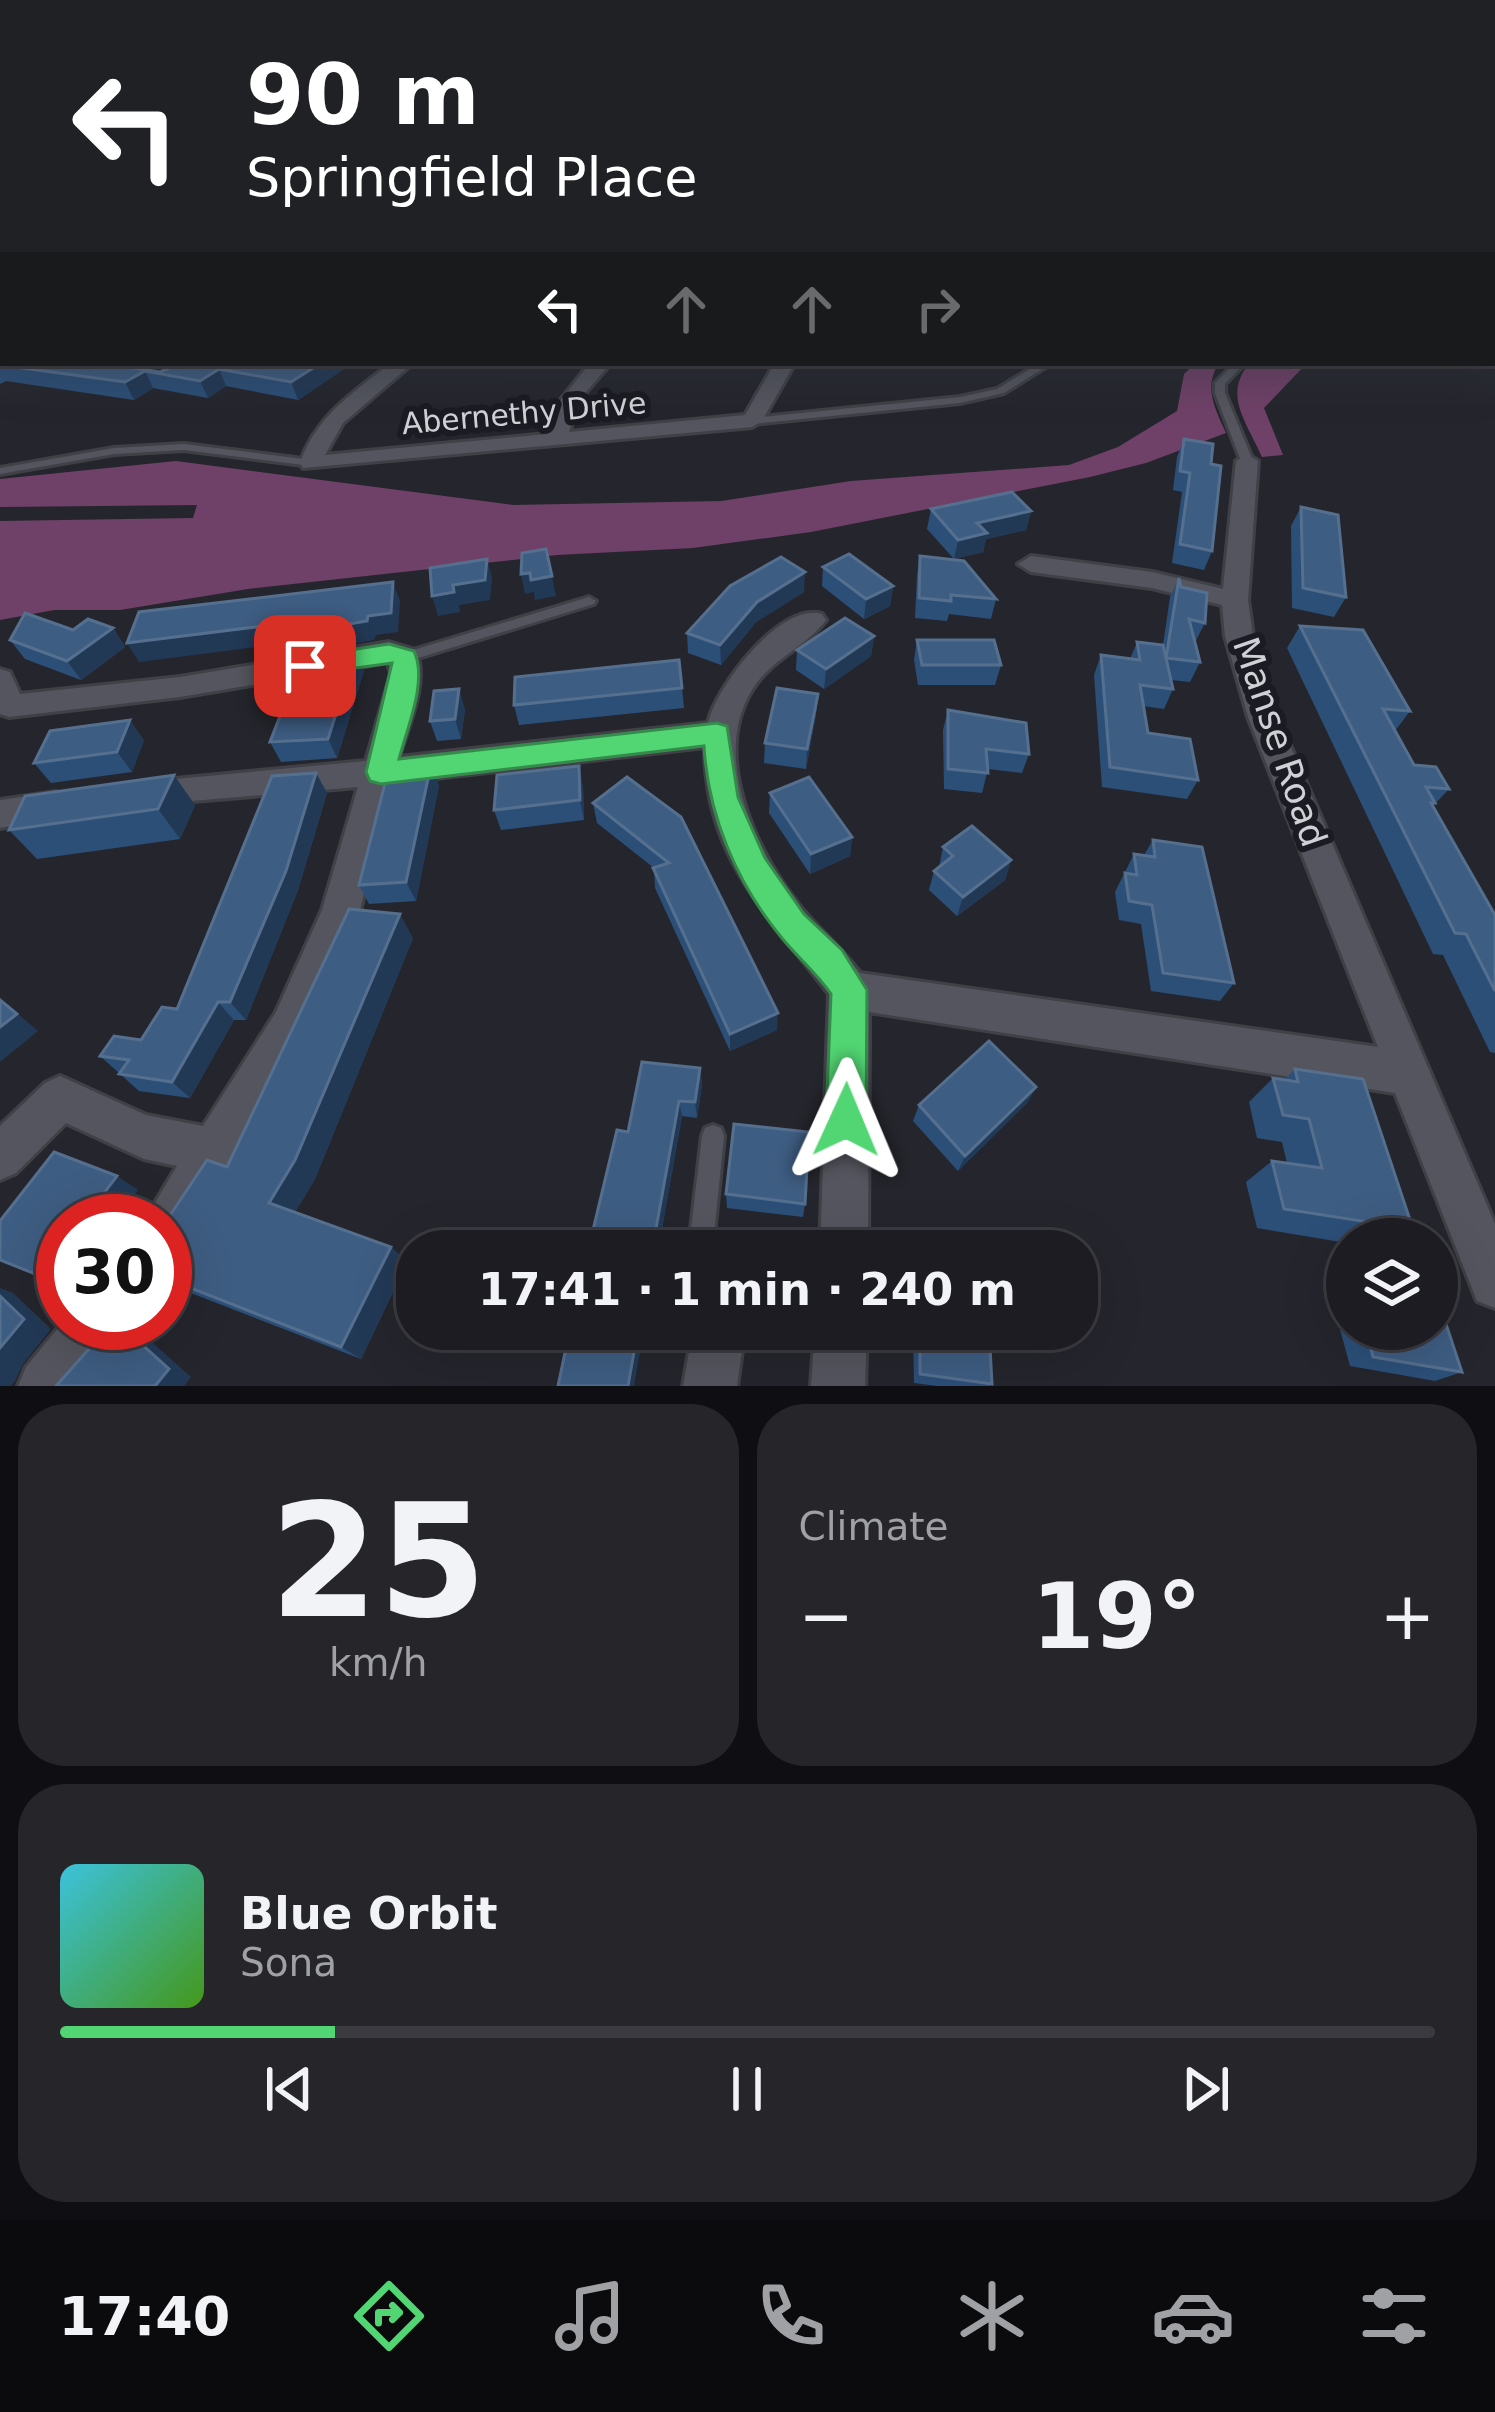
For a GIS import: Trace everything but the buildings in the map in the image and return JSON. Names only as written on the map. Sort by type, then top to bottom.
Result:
[{"type":"street","points":[[558,440],[557,420],[567,400],[598,366]]},
{"type":"street","points":[[752,421],[783,366]]},
{"type":"street","points":[[311,464],[316,440],[333,420],[396,369]]},
{"type":"street","name":"Abernethy Drive","points":[[311,464],[752,421]]},
{"type":"street","name":"Manse Road","points":[[1247,460],[1235,600],[1239,636],[1263,717],[1495,1283]]},
{"type":"street","points":[[1046,560],[1235,600]]},
{"type":"street","points":[[812,620],[772,644],[738,682],[717,734],[722,797],[752,866],[792,925],[829,961],[849,990],[844,1230]]},
{"type":"street","points":[[0,679],[9,706],[28,705],[180,688],[389,652],[405,657],[406,674],[341,910],[291,1026],[188,1194]]},
{"type":"street","points":[[0,814],[187,786],[381,772],[717,734]]},
{"type":"street","points":[[849,990],[1407,1072]]},
{"type":"street","points":[[0,1157],[60,1098],[145,1137],[217,1151]]},
{"type":"street","points":[[45,1386],[74,1350]]},
{"type":"street","points":[[710,1386],[716,1350]]},
{"type":"street","points":[[838,1386],[840,1350]]},
{"type":"lane","name":"Abernethy Drive","points":[[752,421],[960,400],[1000,392],[1042,366]]},
{"type":"lane","name":"Manse Road","points":[[1237,366],[1220,383],[1247,460]]},
{"type":"lane","name":"Abernethy Drive","points":[[0,471],[167,448],[311,464]]},
{"type":"lane","points":[[405,657],[589,601]]},
{"type":"lane","points":[[703,1230],[713,1136]]},
{"type":"shaded area","points":[[1193,366],[1217,366],[1211,390],[1226,433],[1146,463],[1090,477],[811,532],[693,548],[557,555],[248,589],[120,610],[54,610],[0,620],[0,521],[193,518],[197,505],[0,507],[0,479],[176,461],[513,505],[721,501],[851,481],[1069,465],[1118,447],[1177,411],[1184,374]]},
{"type":"shaded area","points":[[1248,366],[1304,366],[1264,408],[1283,455],[1262,457],[1240,409],[1242,375]]},
{"type":"route","points":[[305,666],[389,652],[405,657],[406,674],[381,772],[717,734],[722,797],[752,866],[792,925],[829,961],[849,990],[846,1120]]}]
